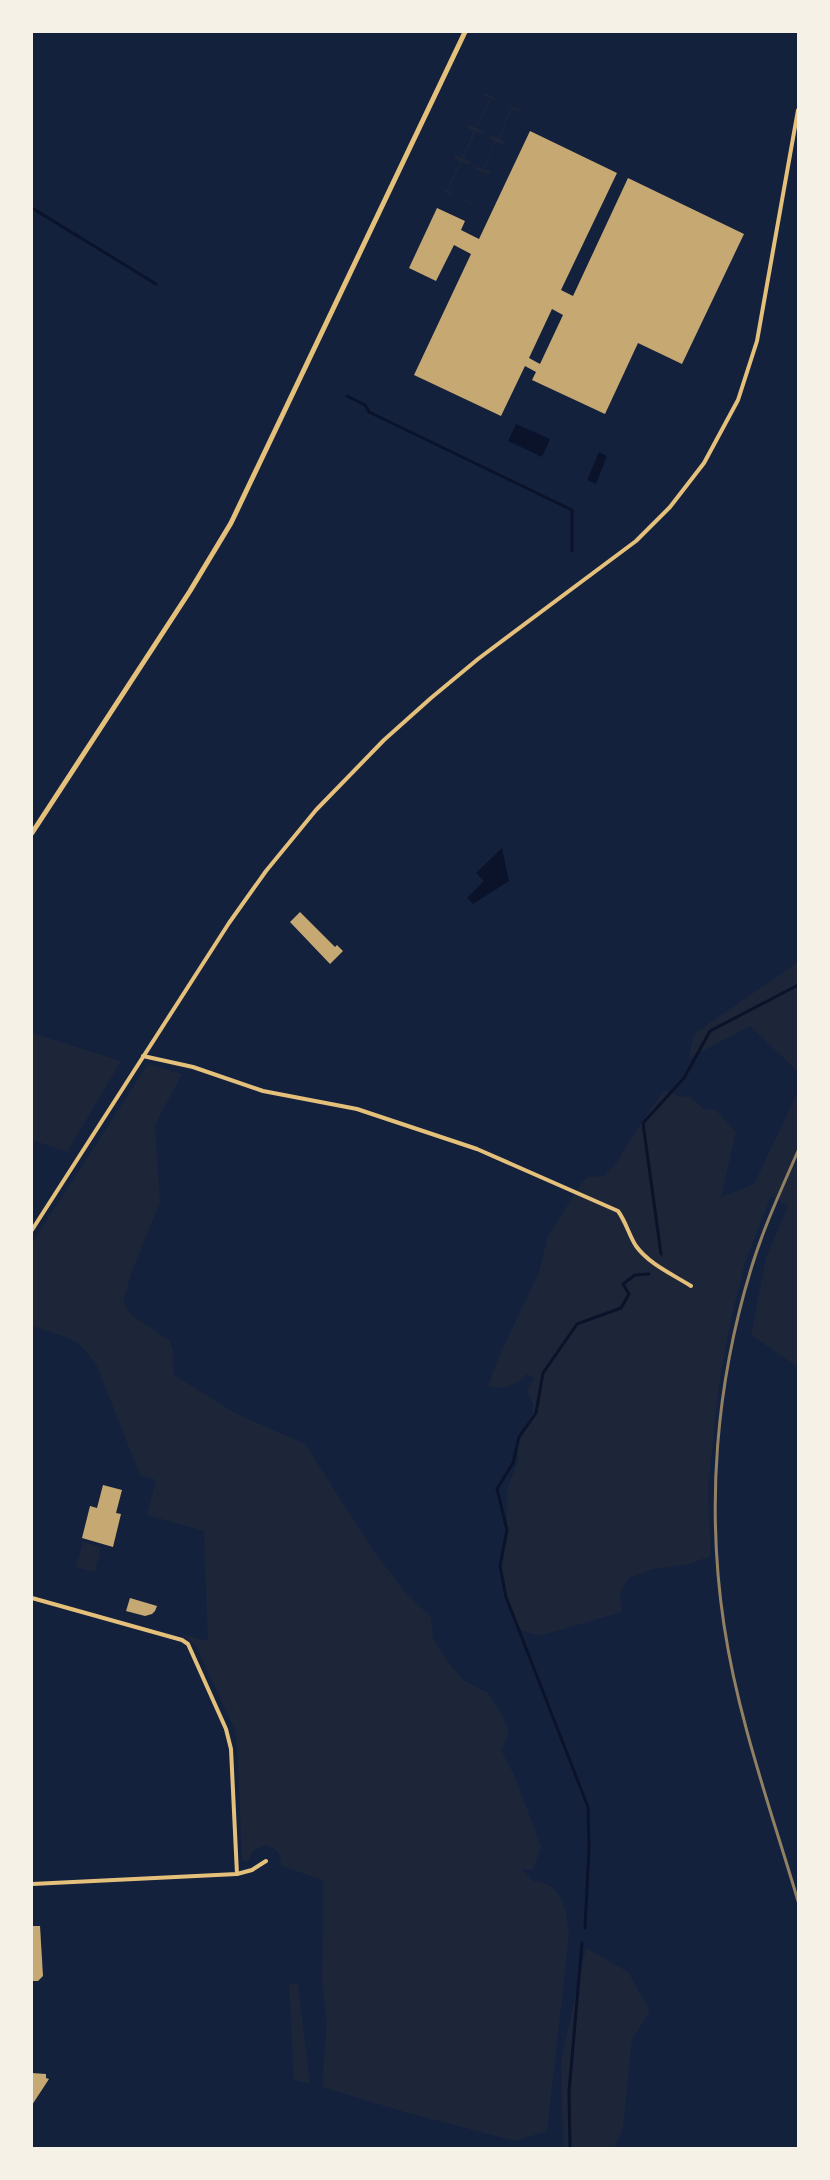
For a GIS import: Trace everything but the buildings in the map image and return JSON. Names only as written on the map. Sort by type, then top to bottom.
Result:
[{"type":"main road","points":[[32,833],[190,591],[231,523],[465,32]]},
{"type":"street","points":[[32,1230],[252,890],[316,810],[384,740],[439,691],[478,659],[636,541],[657,522],[704,463],[738,400],[755,350],[798,110]]},
{"type":"street","points":[[143,1056],[193,1067],[263,1091],[357,1109],[488,1153],[618,1211],[635,1245],[652,1262],[691,1286]]},
{"type":"street","points":[[32,1598],[182,1640],[188,1644],[226,1728],[231,1749],[237,1874]]},
{"type":"street","points":[[32,1884],[237,1874],[252,1870],[266,1861]]},
{"type":"shaded area","points":[[486,93],[498,101],[491,99],[477,128],[484,132],[482,134],[476,132],[463,158],[470,162],[468,165],[461,162],[448,192],[454,195],[452,196],[440,189],[447,191],[460,161],[454,158],[455,155],[462,158],[474,131],[468,128],[469,125],[476,128],[490,98],[483,95]]},
{"type":"shaded area","points":[[505,104],[519,109],[519,112],[512,109],[499,139],[505,142],[503,145],[496,142],[484,169],[491,172],[489,175],[482,172],[468,202],[475,205],[473,206],[461,199],[468,201],[481,172],[475,168],[476,166],[483,169],[495,142],[489,138],[491,135],[497,138],[499,136],[511,108]]},
{"type":"shaded area","points":[[516,424],[550,439],[542,457],[508,441]]},
{"type":"shaded area","points":[[599,452],[607,456],[596,484],[587,480]]},
{"type":"shaded area","points":[[502,848],[509,881],[473,904],[467,898],[484,881],[476,873]]},
{"type":"shaded area","points":[[798,962],[798,1072],[750,1026],[688,1059],[694,1034]]},
{"type":"shaded area","points":[[32,1033],[121,1061],[67,1152],[32,1140]]},
{"type":"shaded area","points":[[148,1064],[182,1074],[155,1125],[160,1202],[131,1274],[123,1303],[133,1316],[170,1341],[173,1351],[174,1375],[237,1414],[305,1444],[375,1553],[405,1592],[431,1617],[433,1638],[448,1662],[463,1680],[488,1693],[501,1713],[509,1733],[501,1750],[515,1777],[541,1846],[533,1870],[521,1869],[533,1881],[551,1887],[557,1893],[565,1908],[569,1936],[547,2131],[516,2141],[408,2113],[322,2087],[327,2021],[322,1984],[323,1880],[281,1866],[278,1852],[266,1845],[253,1851],[248,1861],[242,1861],[237,1743],[234,1728],[196,1646],[184,1635],[208,1641],[204,1531],[147,1515],[156,1480],[140,1475],[97,1366],[77,1342],[32,1326],[32,1243]]},
{"type":"shaded area","points":[[665,1090],[681,1097],[689,1096],[704,1109],[716,1110],[736,1132],[721,1197],[754,1184],[798,1092],[798,1367],[751,1335],[766,1258],[788,1206],[771,1196],[745,1263],[731,1319],[719,1385],[708,1489],[711,1556],[689,1564],[653,1569],[629,1578],[620,1592],[622,1612],[539,1636],[518,1629],[506,1597],[500,1566],[507,1530],[507,1489],[518,1462],[518,1438],[533,1412],[533,1404],[527,1390],[535,1378],[527,1374],[519,1382],[509,1386],[499,1388],[488,1386],[501,1352],[539,1272],[548,1236],[581,1184],[588,1177],[604,1176],[615,1165]]},
{"type":"shaded area","points":[[83,1542],[101,1547],[95,1572],[76,1567]]},
{"type":"shaded area","points":[[586,1948],[628,1972],[650,2011],[632,2040],[623,2128],[615,2148],[563,2148],[561,2062]]},
{"type":"shaded area","points":[[289,1983],[298,1984],[310,2084],[294,2080]]},
{"type":"waterway","points":[[32,208],[156,284]]},
{"type":"waterway","points":[[347,396],[365,405],[369,412],[572,510],[572,551]]},
{"type":"waterway","points":[[661,1254],[643,1123],[684,1078],[710,1031],[798,985]]},
{"type":"waterway","points":[[585,1928],[589,1848],[588,1807],[506,1597],[500,1566],[507,1530],[497,1489],[513,1463],[519,1437],[536,1413],[543,1373],[577,1324],[621,1308],[629,1294],[623,1284],[635,1275],[649,1274]]},
{"type":"waterway","points":[[570,2148],[569,2092],[582,1943]]},
{"type":"railway","points":[[798,1151],[761,1239],[739,1312],[722,1401],[715,1490],[719,1580],[730,1660],[746,1730],[798,1901]]}]
